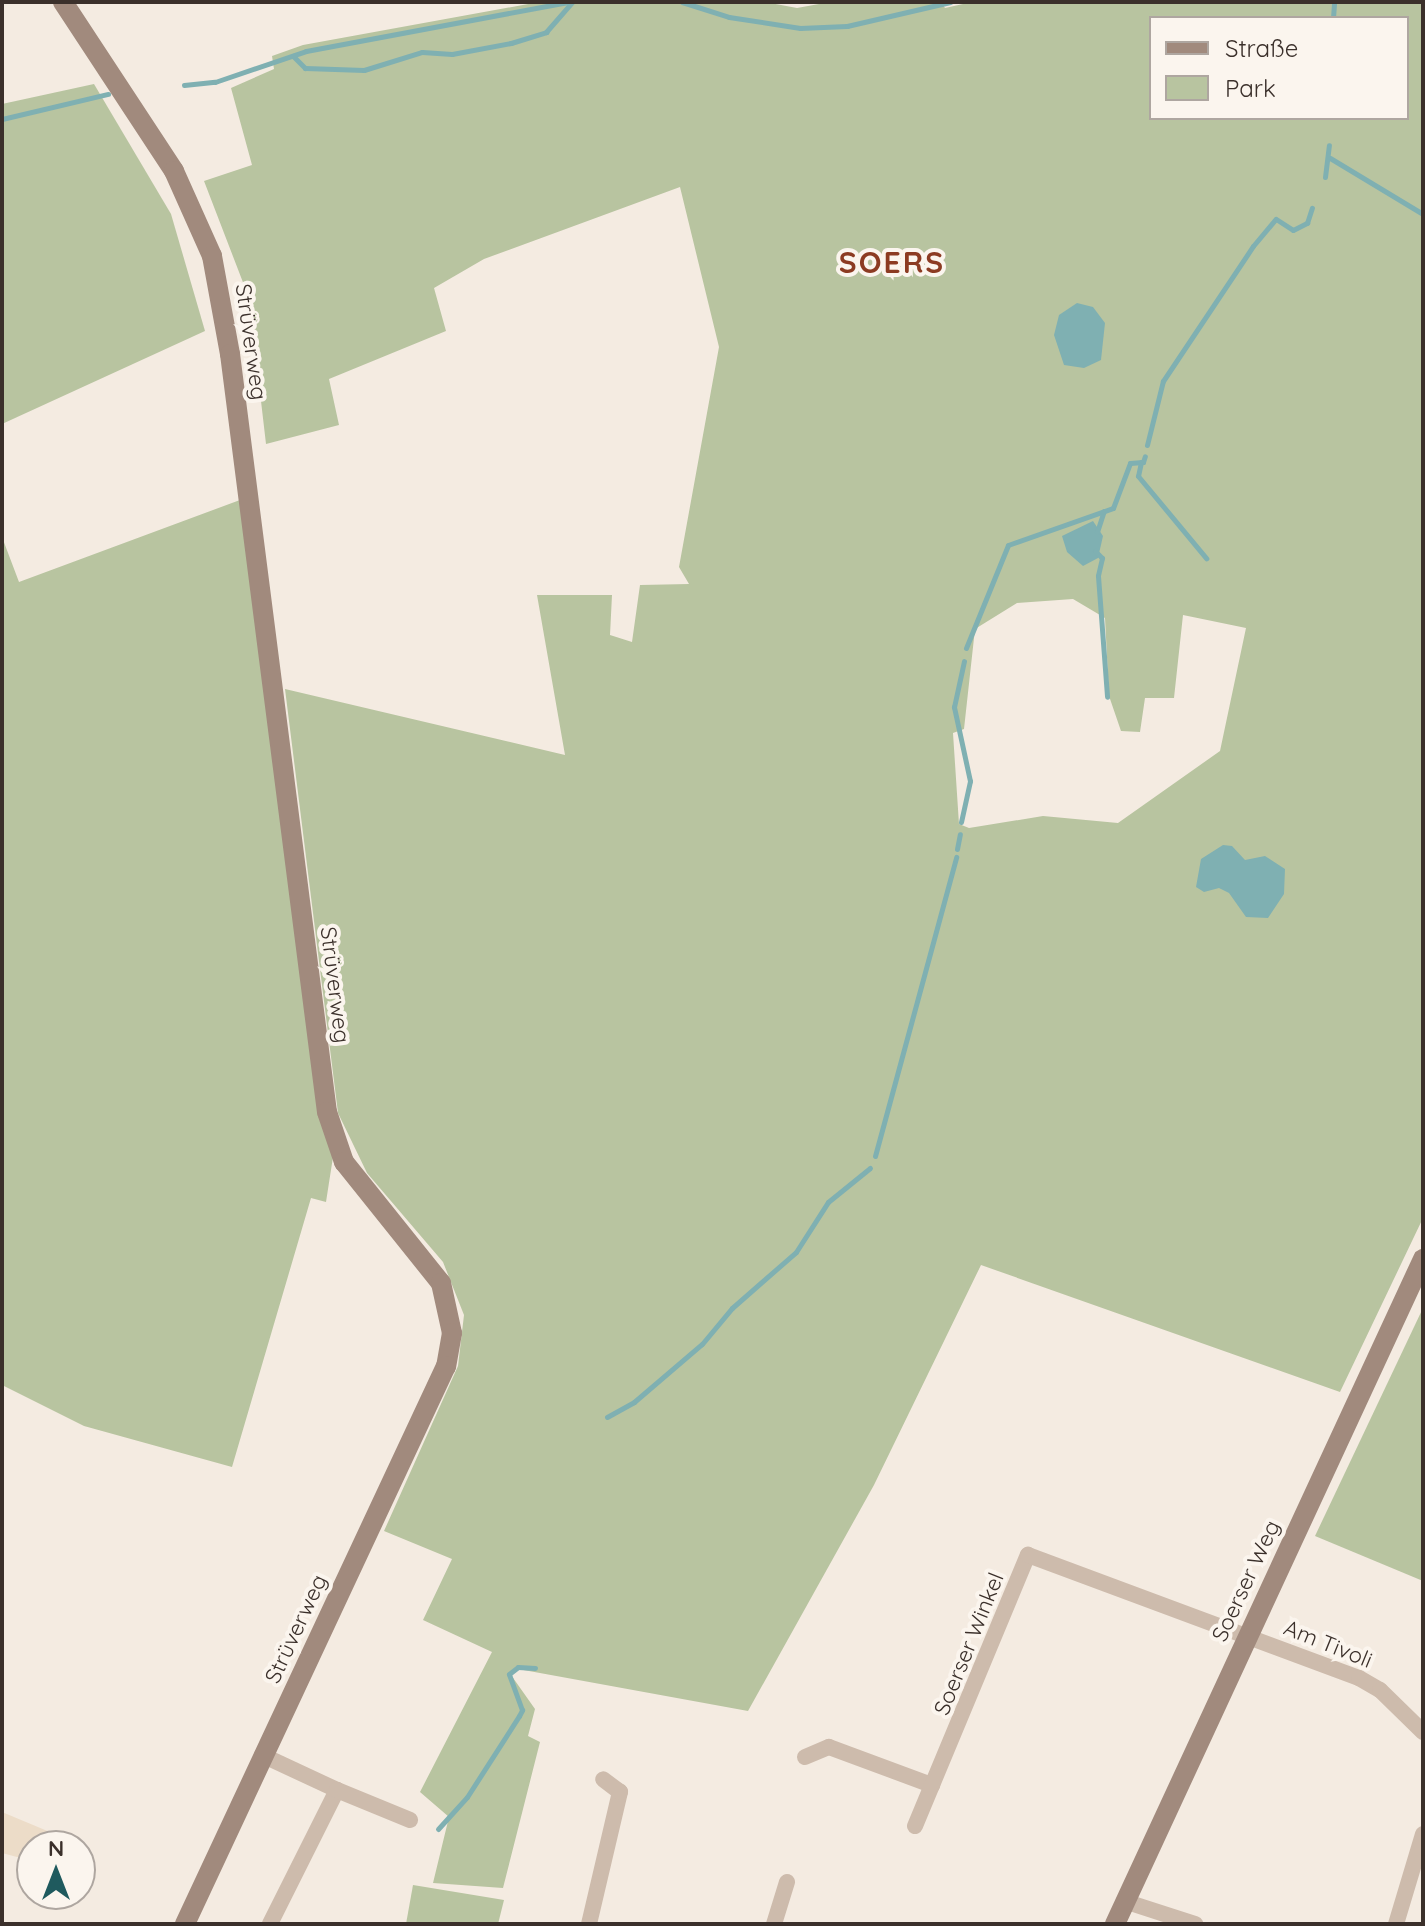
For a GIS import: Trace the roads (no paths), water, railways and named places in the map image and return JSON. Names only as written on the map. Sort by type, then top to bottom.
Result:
[{"type":"street","name":"Strüverweg","points":[[63,2],[174,171],[212,256],[230,354],[327,1112],[344,1162],[433,1269],[450,1313],[446,1366],[185,1924]]},
{"type":"street","name":"Soerser Weg","points":[[1115,1924],[1423,1259]]},
{"type":"street","name":"Soerser Winkel","points":[[915,1826],[1028,1555],[1247,1635]]},
{"type":"street","name":"Am Tivoli","points":[[1247,1635],[1359,1678],[1380,1690],[1423,1732]]},
{"type":"street","points":[[805,1757],[829,1747],[932,1785]]},
{"type":"street","points":[[262,1755],[410,1820]]},
{"type":"street","points":[[589,1924],[620,1792],[603,1779]]},
{"type":"street","points":[[270,1924],[337,1790]]},
{"type":"street","points":[[1396,1924],[1423,1834]]},
{"type":"street","points":[[774,1924],[787,1882]]},
{"type":"street","points":[[1124,1901],[1195,1924]]},
{"type":"water","points":[[1077,303],[1093,307],[1105,323],[1101,360],[1084,368],[1064,365],[1054,335],[1059,315]]},
{"type":"water","points":[[1093,521],[1103,536],[1098,558],[1083,566],[1067,552],[1062,536]]},
{"type":"water","points":[[1223,845],[1232,846],[1245,860],[1265,856],[1285,869],[1284,894],[1268,918],[1246,917],[1229,893],[1219,888],[1204,892],[1196,887],[1201,859]]},
{"type":"waterway","points":[[184,85],[215,82],[306,51],[569,2]]},
{"type":"waterway","points":[[293,56],[305,68],[364,70],[422,52],[452,54],[511,43],[546,32],[572,2]]},
{"type":"waterway","points":[[682,2],[729,17],[800,28],[847,26],[950,2]]},
{"type":"waterway","points":[[1333,16],[1334,2]]},
{"type":"waterway","points":[[2,119],[108,94]]},
{"type":"waterway","points":[[1325,177],[1329,145]]},
{"type":"waterway","points":[[1330,158],[1423,214]]},
{"type":"waterway","points":[[1147,445],[1163,381],[1253,246],[1276,219],[1293,230],[1307,223],[1312,208]]},
{"type":"waterway","points":[[966,648],[1008,545],[1113,508],[1130,463],[1143,462],[1145,456]]},
{"type":"waterway","points":[[1141,462],[1138,476],[1206,558]]},
{"type":"waterway","points":[[1097,532],[1104,511]]},
{"type":"waterway","points":[[1095,551],[1102,558],[1098,576],[1107,697]]},
{"type":"waterway","points":[[961,822],[970,781],[954,707],[964,661]]},
{"type":"waterway","points":[[957,849],[960,834]]},
{"type":"waterway","points":[[875,1156],[956,857]]},
{"type":"waterway","points":[[607,1417],[634,1402],[702,1344],[732,1308],[796,1252],[828,1202],[870,1168]]},
{"type":"waterway","points":[[438,1829],[467,1797],[522,1710],[509,1674],[518,1667],[535,1668]]},
{"type":"district","name":"SOERS","points":[[892,262]]}]
